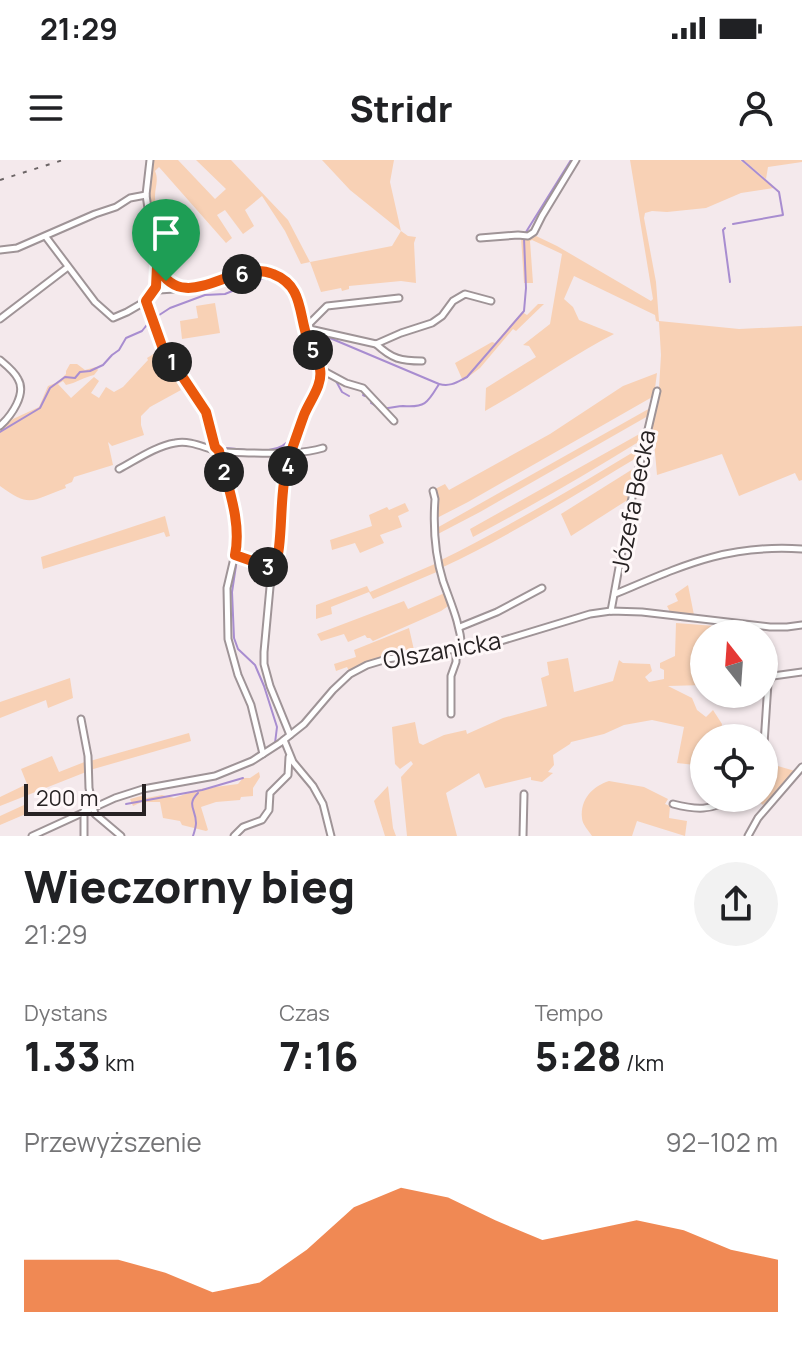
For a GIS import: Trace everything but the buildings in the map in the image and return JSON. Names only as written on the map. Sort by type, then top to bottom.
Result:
[{"type":"street","points":[[46,237],[95,302],[113,318],[146,301],[154,292],[157,282],[146,195],[150,160]]},
{"type":"street","points":[[480,238],[525,236],[534,232],[576,160]]},
{"type":"street","points":[[0,250],[17,248],[116,207],[130,198],[146,195]]},
{"type":"street","points":[[157,266],[166,281],[181,288]]},
{"type":"street","points":[[0,319],[68,267]]},
{"type":"street","points":[[154,292],[205,285],[250,271],[270,272],[284,279],[295,290],[320,369],[318,388],[304,415],[283,487],[280,543],[270,587],[264,664],[290,735]]},
{"type":"street","points":[[376,344],[432,323],[442,316],[448,305],[465,294],[491,301]]},
{"type":"street","points":[[305,328],[327,306],[399,298]]},
{"type":"street","points":[[146,301],[162,346],[206,412],[215,447],[219,451],[238,541],[227,588],[228,639],[238,675],[251,705],[263,754]]},
{"type":"street","points":[[305,328],[376,344],[401,360],[422,361]]},
{"type":"street","points":[[0,360],[17,377],[21,388],[10,415],[0,426]]},
{"type":"street","points":[[320,369],[363,388],[394,421]]},
{"type":"street","name":"Józefa Becka","points":[[611,611],[657,391]]},
{"type":"street","points":[[119,469],[177,442],[219,451],[291,454],[323,448]]},
{"type":"street","points":[[433,491],[436,551],[460,627],[459,648],[451,676],[451,714]]},
{"type":"street","points":[[614,594],[710,556],[757,548],[802,549]]},
{"type":"street","points":[[235,555],[277,564]]},
{"type":"street","points":[[266,563],[273,576]]},
{"type":"street","points":[[460,627],[542,588]]},
{"type":"street","name":"Olszanicka","points":[[32,836],[93,807],[143,789],[225,773],[263,754],[290,735],[310,718],[338,684],[358,669],[398,656],[503,641],[590,614],[611,611],[770,627],[802,625]]},
{"type":"street","points":[[765,724],[768,683],[773,676],[802,672]]},
{"type":"street","points":[[81,719],[95,814],[121,836]]},
{"type":"street","points":[[278,744],[313,786],[323,804],[331,836]]},
{"type":"street","points":[[237,833],[243,827],[262,820],[269,810],[270,793],[287,777],[290,756]]},
{"type":"street","points":[[748,836],[758,818],[802,767]]},
{"type":"street","points":[[523,836],[524,794]]},
{"type":"street","points":[[673,804],[690,808]]},
{"type":"street","points":[[84,811],[84,836]]},
{"type":"shaded area","points":[[153,160],[178,160],[215,199],[226,189],[196,160],[231,160],[288,220],[310,262],[301,264],[285,231],[262,196],[245,210],[254,226],[243,234],[225,210],[217,215],[232,238],[226,243],[159,167],[155,171],[157,223],[163,268],[174,282],[171,282],[161,273],[155,250],[148,195]]},
{"type":"shaded area","points":[[322,160],[394,160],[390,182],[401,231],[350,190]]},
{"type":"shaded area","points":[[630,160],[740,160],[774,188],[741,193],[706,208],[652,211],[645,213],[644,218],[656,282],[659,321],[739,329],[802,326],[802,480],[799,481],[795,473],[739,496],[722,454],[657,475],[652,419],[659,388],[659,322],[655,315],[574,276],[564,299],[573,307],[579,320],[614,334],[485,411],[486,388],[536,357],[529,346],[523,345],[550,324],[562,254],[530,241],[533,283],[524,283],[521,237],[534,235],[651,301],[653,299]]},
{"type":"shaded area","points":[[743,160],[802,162],[768,167],[766,179]]},
{"type":"shaded area","points":[[401,231],[416,237],[416,283],[401,281],[321,292],[310,262],[392,246]]},
{"type":"shaded area","points":[[215,303],[220,333],[182,339],[180,321],[198,318],[196,306]]},
{"type":"shaded area","points":[[538,304],[544,304],[516,331],[513,329],[480,368],[463,381],[455,363],[495,343],[522,312],[527,315]]},
{"type":"shaded area","points":[[160,350],[181,390],[150,407],[141,416],[144,435],[112,446],[108,442],[113,465],[74,477],[72,482],[65,485],[66,488],[38,499],[19,498],[0,486],[0,430],[13,419],[39,407],[48,386],[66,374],[70,364],[77,364],[85,370],[96,367],[98,370],[94,375],[73,383],[66,385],[63,381],[58,384],[71,398],[94,377],[99,381],[91,393],[99,398],[106,387],[114,392],[123,387],[147,358]]},
{"type":"shaded area","points":[[657,373],[654,396],[435,519],[435,489],[445,484],[449,490],[550,434],[623,386]]},
{"type":"shaded area","points":[[652,407],[648,416],[436,535],[435,529]]},
{"type":"shaded area","points":[[643,432],[640,441],[473,537],[470,529]]},
{"type":"shaded area","points":[[640,448],[638,457],[590,486],[517,529],[441,568],[439,561],[541,507]]},
{"type":"shaded area","points":[[636,467],[629,499],[571,536],[561,514]]},
{"type":"shaded area","points":[[405,503],[409,511],[398,516],[402,527],[380,535],[384,543],[360,553],[355,543],[332,550],[330,540],[372,526],[369,515]]},
{"type":"shaded area","points":[[165,516],[170,536],[166,537],[164,532],[43,569],[41,557]]},
{"type":"shaded area","points":[[437,563],[439,571],[373,599],[369,592],[331,607],[332,614],[316,619],[316,605],[367,586],[370,592]]},
{"type":"shaded area","points":[[688,585],[694,615],[670,612],[667,606],[678,601],[675,594]]},
{"type":"shaded area","points":[[447,592],[451,604],[441,611],[373,641],[365,635],[348,642],[344,634],[321,641],[317,634],[404,601],[408,609]]},
{"type":"shaded area","points":[[676,623],[690,624],[690,685],[668,686],[690,697],[690,708],[696,708],[706,717],[713,710],[722,724],[690,724],[690,728],[652,720],[624,725],[604,734],[571,742],[553,755],[554,765],[548,772],[553,773],[542,782],[531,780],[531,777],[485,788],[479,773],[446,793],[457,836],[407,836],[401,777],[413,764],[411,761],[400,769],[395,764],[392,727],[415,722],[419,743],[423,745],[444,735],[466,730],[467,734],[503,718],[547,706],[541,678],[549,675],[547,662],[568,658],[574,692],[613,681],[619,660],[623,663],[650,664],[652,671],[645,677],[649,682],[664,679],[660,663],[675,656]]},
{"type":"shaded area","points":[[409,628],[414,650],[372,660],[349,671],[347,667],[336,671],[334,664],[356,657],[354,650]]},
{"type":"shaded area","points":[[70,678],[73,698],[48,708],[46,700],[0,718],[0,702]]},
{"type":"shaded area","points":[[684,727],[690,728],[690,764],[677,763]]},
{"type":"shaded area","points":[[189,733],[191,741],[90,770],[90,761]]},
{"type":"shaded area","points":[[52,756],[59,772],[87,761],[86,772],[0,806],[0,797],[27,784],[21,769]]},
{"type":"shaded area","points":[[778,766],[795,771],[778,789]]},
{"type":"shaded area","points":[[259,772],[253,796],[201,807],[206,831],[163,818],[160,802],[142,802],[133,806],[130,799],[162,795],[174,798],[200,789],[238,784],[243,778],[250,778]]},
{"type":"shaded area","points":[[609,781],[644,787],[668,799],[665,804],[670,806],[669,818],[687,821],[685,836],[637,821],[632,836],[592,836],[582,820],[583,805],[593,790]]},
{"type":"shaded area","points":[[388,786],[396,836],[385,836],[374,801]]},
{"type":"shaded area","points":[[24,805],[28,813],[0,825],[0,816]]},
{"type":"waterway","points":[[526,232],[571,160]]},
{"type":"waterway","points":[[733,224],[783,215],[779,192],[742,160]]},
{"type":"waterway","points":[[725,228],[730,282]]},
{"type":"waterway","points":[[309,333],[318,333],[439,384],[457,382],[467,377],[524,311],[524,238]]},
{"type":"waterway","points":[[0,432],[40,408],[50,388],[65,377],[75,378],[80,372],[103,365],[119,350],[126,338],[142,331],[150,321],[170,308],[205,295],[225,294],[264,278],[275,282],[289,291],[301,330]]},
{"type":"waterway","points":[[157,317],[163,339]]},
{"type":"waterway","points":[[226,448],[262,451],[287,443],[317,377]]},
{"type":"waterway","points":[[336,381],[342,392],[349,396]]},
{"type":"waterway","points":[[383,408],[422,405],[439,384]]},
{"type":"waterway","points":[[371,403],[376,406]]},
{"type":"waterway","points":[[206,408],[212,424]]},
{"type":"waterway","points":[[225,454],[228,475]]},
{"type":"waterway","points":[[234,502],[243,538],[239,554]]},
{"type":"waterway","points":[[237,559],[232,592],[234,638],[238,649],[255,665],[264,686],[277,727],[275,743]]},
{"type":"waterway","points":[[126,804],[202,790],[243,778]]},
{"type":"waterway","points":[[193,836],[196,823],[192,804],[198,793]]},
{"type":"railway","points":[[0,180],[63,160]]},
{"type":"route","points":[[157,266],[166,281],[189,288],[259,270],[284,279],[295,290],[320,369],[318,388],[300,426],[283,487],[280,543],[273,576],[266,563],[235,555],[237,526],[206,412],[162,346],[146,301],[156,287],[157,266]]}]
